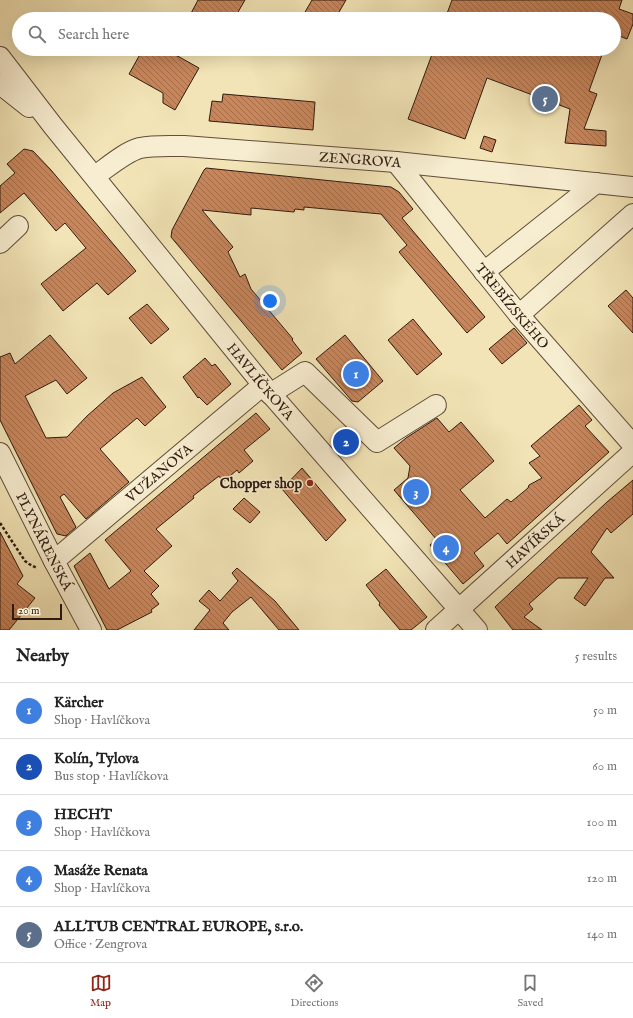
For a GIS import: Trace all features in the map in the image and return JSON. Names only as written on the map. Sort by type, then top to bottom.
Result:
[{"type":"street","points":[[0,44],[53,126]]},
{"type":"street","name":"HAVLÍČKOVA","points":[[0,57],[53,126],[267,390],[477,630]]},
{"type":"street","name":"HAVLÍČKOVA","points":[[0,72],[53,126]]},
{"type":"street","points":[[0,84],[53,126]]},
{"type":"street","name":"ZENGROVA","points":[[95,176],[130,152],[139,148],[155,146],[202,146],[396,162],[633,187]]},
{"type":"street","name":"TŘEBÍZSKÉHO","points":[[396,162],[519,315],[633,445]]},
{"type":"street","points":[[484,272],[596,183]]},
{"type":"street","points":[[519,315],[633,214]]},
{"type":"street","points":[[0,242],[18,226]]},
{"type":"street","name":"VUŽANOVA","points":[[47,564],[267,390],[305,372],[377,442],[436,405]]},
{"type":"street","name":"PLYNÁRENSKÁ","points":[[0,452],[47,564],[91,630]]},
{"type":"street","name":"HAVÍŘSKÁ","points":[[436,630],[460,610],[633,452]]},
{"type":"path","points":[[0,523],[29,564],[47,564]]},
{"type":"building","points":[[198,0],[245,0],[238,12],[192,12]]},
{"type":"building","points":[[312,0],[346,0],[339,12],[305,12]]},
{"type":"building","points":[[452,0],[622,0],[619,9],[633,14],[633,24],[627,39],[621,37],[621,12],[448,12]]},
{"type":"building","points":[[139,56],[178,56],[199,68],[175,110],[163,103],[163,93],[129,74]]},
{"type":"building","points":[[431,56],[602,56],[589,91],[597,94],[584,129],[606,131],[606,146],[565,143],[570,109],[487,78],[465,139],[408,119]]},
{"type":"building","points":[[223,94],[315,102],[313,130],[209,121],[212,101],[222,102]]},
{"type":"building","points":[[484,136],[496,140],[492,152],[480,148]]},
{"type":"building","points":[[24,149],[33,151],[51,170],[136,271],[108,295],[97,283],[63,311],[41,284],[86,248],[65,223],[56,231],[24,193],[0,213],[0,186],[15,173],[7,164]]},
{"type":"building","points":[[206,168],[391,187],[399,192],[413,209],[402,218],[485,317],[467,333],[399,252],[407,245],[381,214],[304,207],[304,210],[295,209],[294,212],[251,208],[251,215],[202,210],[233,247],[228,252],[240,277],[245,274],[251,289],[293,339],[292,340],[302,353],[282,370],[171,237],[172,230]]},
{"type":"building","points":[[626,290],[633,298],[633,333],[608,306]]},
{"type":"building","points":[[147,304],[169,329],[151,344],[129,318]]},
{"type":"building","points":[[413,319],[442,354],[417,375],[388,340]]},
{"type":"building","points":[[514,328],[527,343],[502,364],[489,349]]},
{"type":"building","points":[[50,335],[87,378],[67,394],[56,380],[25,396],[46,438],[67,437],[87,416],[113,393],[142,377],[166,407],[145,426],[137,418],[100,449],[129,482],[86,519],[64,494],[60,497],[76,527],[66,536],[57,534],[0,420],[0,357],[10,353],[15,364]]},
{"type":"building","points":[[345,335],[383,381],[358,402],[352,401],[316,359]]},
{"type":"building","points":[[205,358],[212,366],[215,364],[231,384],[207,405],[199,397],[198,398],[183,377]]},
{"type":"building","points":[[579,405],[592,420],[585,426],[609,452],[507,544],[498,533],[474,553],[484,566],[463,584],[430,545],[437,540],[394,490],[408,478],[410,466],[394,448],[406,438],[437,418],[449,432],[461,422],[494,461],[460,490],[485,518],[507,499],[511,502],[528,488],[529,485],[542,478],[529,463],[540,456],[531,446]]},
{"type":"building","points":[[256,413],[270,429],[244,450],[253,461],[239,473],[237,470],[223,482],[219,476],[193,496],[194,498],[156,529],[172,546],[144,571],[159,586],[151,594],[159,604],[151,610],[152,612],[117,630],[107,630],[74,566],[90,553],[109,589],[131,571],[105,540]]},
{"type":"building","points":[[302,468],[346,520],[326,541],[282,489]]},
{"type":"building","points":[[633,480],[633,514],[611,533],[607,528],[591,552],[614,578],[605,578],[585,606],[574,598],[588,578],[558,578],[529,604],[533,609],[524,617],[542,630],[513,630],[495,607],[607,502]]},
{"type":"building","points":[[244,498],[260,512],[250,523],[233,509]]},
{"type":"building","points":[[0,532],[23,576],[17,584],[35,598],[9,630],[0,630]]},
{"type":"building","points":[[237,568],[275,601],[299,630],[279,630],[251,597],[232,612],[223,623],[229,630],[194,630],[210,610],[199,601],[209,590],[220,601],[238,581],[232,573]]},
{"type":"building","points":[[386,569],[427,617],[411,630],[400,630],[379,605],[380,603],[366,585]]},
{"type":"place","name":"ALLTUB CENTRAL EUROPE, s.r.o.","points":[[545,99]]},
{"type":"place","name":"Kärcher","points":[[356,374]]},
{"type":"place","name":"Kolín, Tylova","points":[[346,442]]},
{"type":"place","name":"Chopper shop","points":[[310,483]]},
{"type":"place","name":"HECHT","points":[[416,492]]},
{"type":"place","name":"Masáže Renata","points":[[446,548]]}]
